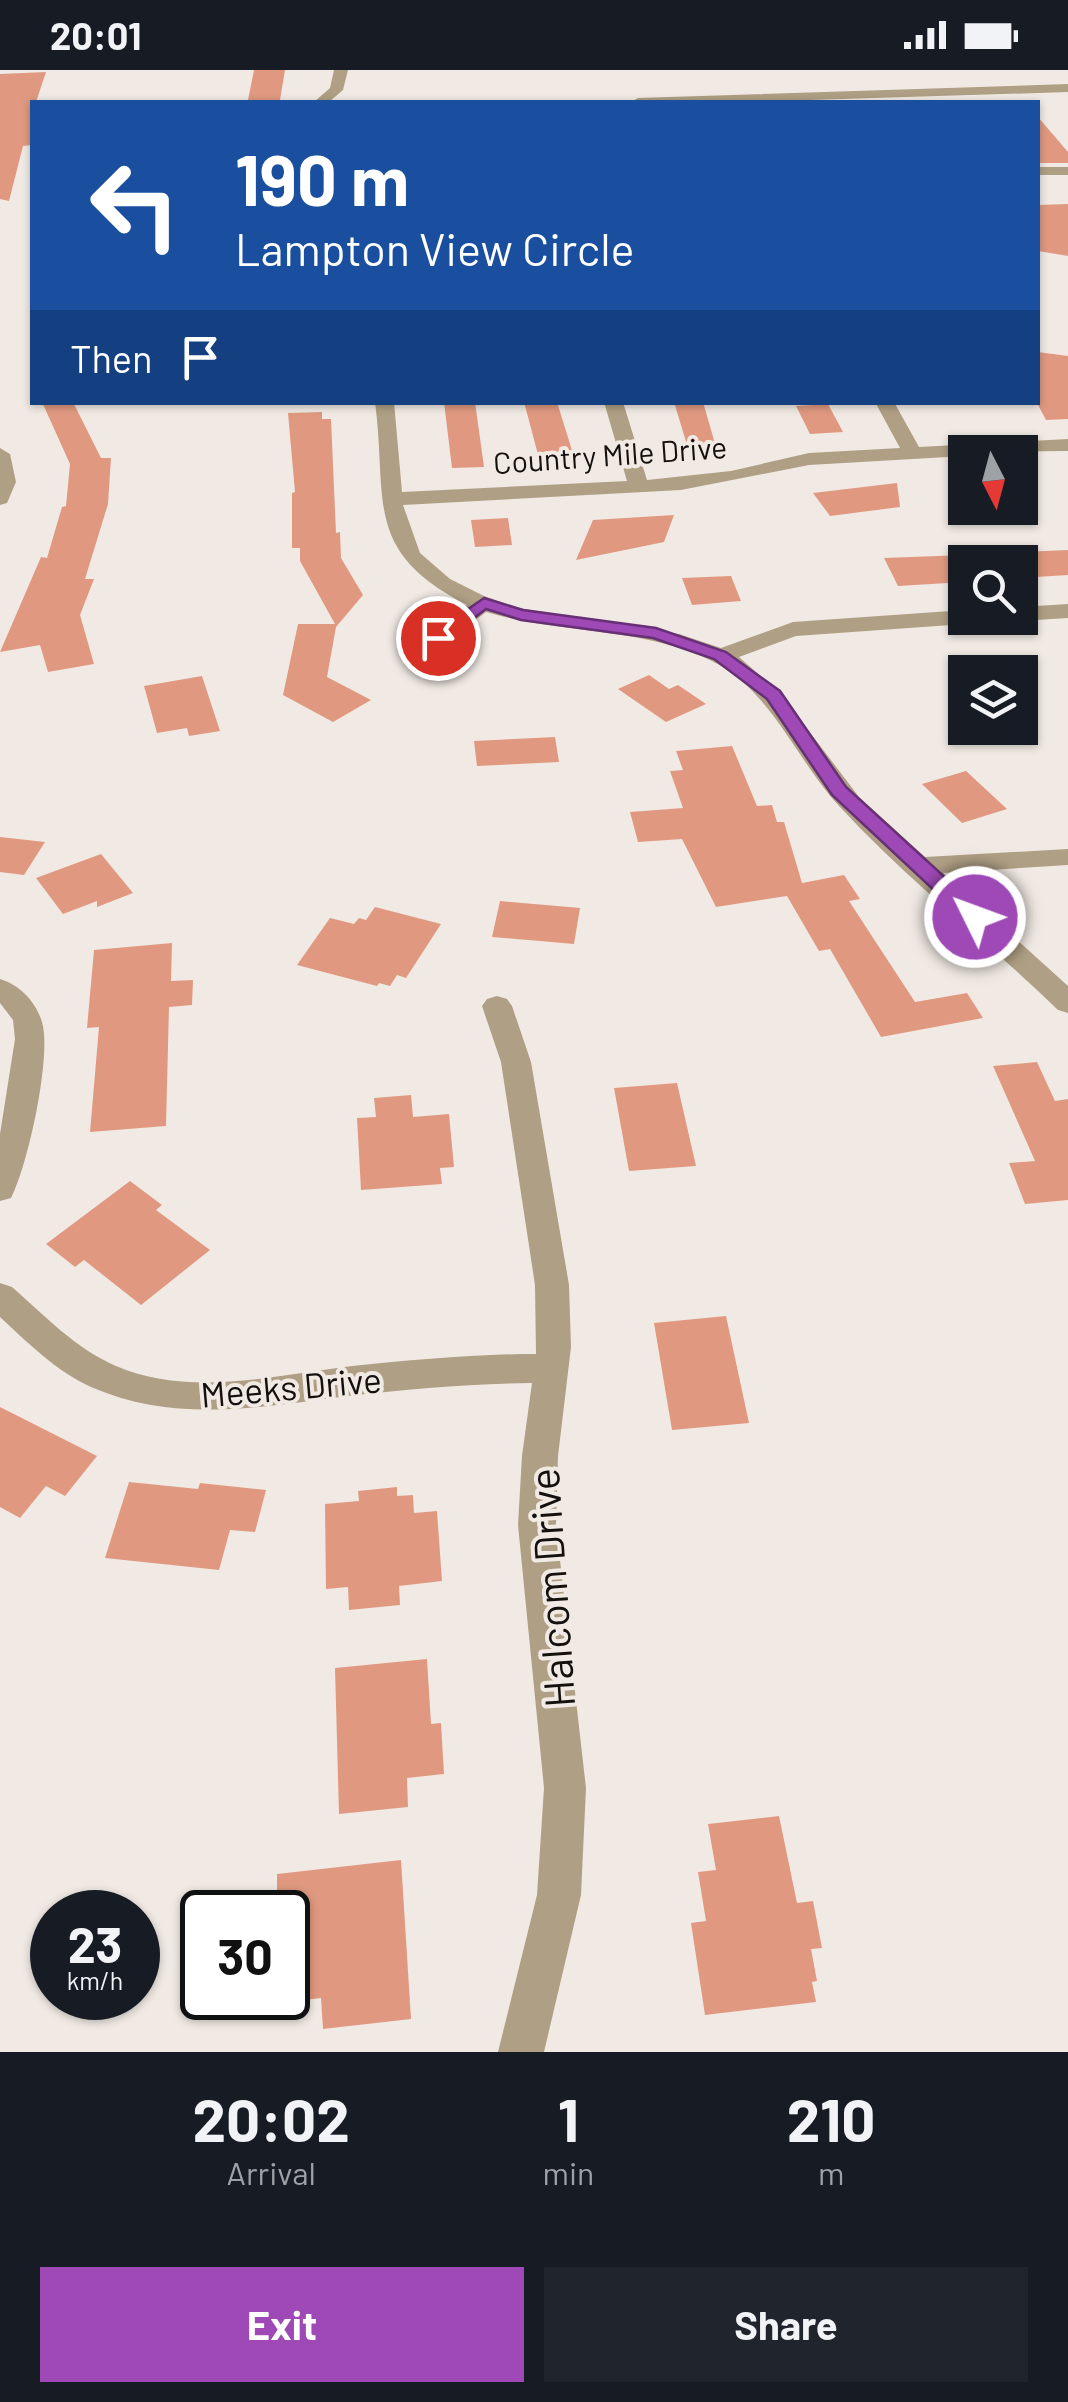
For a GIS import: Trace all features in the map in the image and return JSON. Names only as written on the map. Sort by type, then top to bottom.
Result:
[{"type":"street","points":[[324,100],[336,90],[341,70]]},
{"type":"street","points":[[746,100],[1068,88]]},
{"type":"street","points":[[1040,171],[1068,171]]},
{"type":"street","points":[[384,405],[398,534],[409,554],[428,573],[484,603],[521,615],[656,633],[720,656],[774,695],[839,791],[1068,1003]]},
{"type":"street","points":[[614,405],[639,486]]},
{"type":"street","points":[[886,405],[912,453]]},
{"type":"street","name":"Country Mile Drive","points":[[394,499],[707,482],[809,459],[1068,445]]},
{"type":"street","points":[[0,454],[6,482],[0,500]]},
{"type":"street","points":[[415,655],[484,603]]},
{"type":"street","points":[[1038,613],[1068,612]]},
{"type":"street","points":[[720,656],[793,628],[948,618]]},
{"type":"street","points":[[920,866],[1068,857]]},
{"type":"street","points":[[0,989],[20,1005],[30,1029],[10,1165],[0,1190]]},
{"type":"street","name":"Halcom Drive","points":[[496,1006],[516,1062],[554,1315],[552,1368],[540,1456],[538,1525],[565,1788],[564,1848],[556,1911],[521,2052]]},
{"type":"street","name":"Meeks Drive","points":[[0,1298],[76,1362],[106,1378],[177,1396],[234,1397],[423,1374],[552,1368]]},
{"type":"building","points":[[254,70],[285,70],[280,100],[248,100]]},
{"type":"building","points":[[46,72],[37,100],[30,100],[30,145],[23,146],[9,201],[0,199],[0,74]]},
{"type":"building","points":[[1040,119],[1068,152],[1068,163],[1040,163]]},
{"type":"building","points":[[1068,204],[1068,256],[1040,251],[1040,205]]},
{"type":"building","points":[[1040,352],[1068,356],[1068,419],[1046,420],[1038,405]]},
{"type":"building","points":[[43,405],[74,405],[101,458],[111,458],[108,504],[85,579],[94,579],[80,615],[94,664],[48,672],[40,645],[0,652],[41,557],[47,558],[62,507],[66,506],[70,464]]},
{"type":"building","points":[[444,405],[475,405],[484,467],[452,468]]},
{"type":"building","points":[[525,405],[558,405],[575,460],[540,462]]},
{"type":"building","points":[[675,405],[704,405],[718,454],[690,455]]},
{"type":"building","points":[[829,405],[843,432],[810,434],[796,406]]},
{"type":"building","points":[[322,412],[322,419],[331,419],[336,533],[340,532],[341,558],[363,595],[336,627],[327,677],[371,700],[333,722],[283,695],[298,624],[335,624],[300,561],[300,548],[292,548],[295,492],[288,413]]},
{"type":"building","points":[[897,483],[900,507],[830,516],[813,493]]},
{"type":"building","points":[[674,515],[664,542],[576,560],[593,520]]},
{"type":"building","points":[[508,518],[512,545],[475,547],[471,520]]},
{"type":"building","points":[[1068,550],[1068,575],[1038,577],[1038,551]]},
{"type":"building","points":[[948,556],[948,583],[898,586],[884,558]]},
{"type":"building","points":[[731,576],[741,601],[692,605],[682,578]]},
{"type":"building","points":[[649,675],[669,689],[678,685],[706,704],[666,722],[618,689]]},
{"type":"building","points":[[202,676],[220,731],[189,736],[187,728],[157,733],[144,686]]},
{"type":"building","points":[[555,737],[559,762],[477,766],[474,741]]},
{"type":"building","points":[[732,746],[757,806],[772,805],[777,822],[784,822],[802,883],[844,875],[860,899],[849,901],[915,1002],[967,993],[983,1018],[881,1037],[830,949],[819,951],[787,896],[716,907],[682,839],[638,842],[630,812],[683,808],[670,771],[683,770],[676,751]]},
{"type":"building","points":[[966,771],[1007,809],[962,823],[922,784]]},
{"type":"building","points":[[0,837],[45,842],[24,875],[0,872]]},
{"type":"building","points":[[101,854],[133,893],[97,907],[97,901],[63,914],[36,878]]},
{"type":"building","points":[[500,901],[580,908],[574,944],[492,937]]},
{"type":"building","points":[[375,907],[441,924],[406,978],[397,975],[390,986],[377,986],[297,965],[330,918],[354,924],[359,918],[366,920]]},
{"type":"building","points":[[172,943],[171,981],[193,980],[192,1005],[169,1007],[166,1126],[90,1132],[99,1027],[87,1028],[94,950]]},
{"type":"building","points":[[1037,1062],[1055,1101],[1068,1099],[1068,1200],[1025,1204],[1009,1163],[1035,1161],[993,1066]]},
{"type":"building","points":[[677,1083],[696,1166],[629,1171],[614,1088]]},
{"type":"building","points":[[411,1095],[413,1117],[449,1114],[454,1167],[440,1168],[442,1184],[361,1190],[357,1118],[376,1117],[374,1098]]},
{"type":"building","points":[[130,1181],[162,1205],[156,1210],[210,1250],[141,1305],[84,1260],[75,1267],[46,1244]]},
{"type":"building","points":[[726,1316],[749,1423],[672,1430],[654,1323]]},
{"type":"building","points":[[0,1407],[97,1456],[65,1496],[46,1486],[20,1518],[0,1507]]},
{"type":"building","points":[[129,1482],[198,1489],[200,1483],[266,1490],[255,1532],[230,1530],[219,1570],[105,1558]]},
{"type":"building","points":[[397,1487],[397,1496],[413,1495],[414,1513],[437,1511],[442,1581],[399,1586],[400,1605],[349,1610],[348,1587],[326,1589],[325,1504],[359,1501],[358,1491]]},
{"type":"building","points":[[427,1659],[431,1724],[441,1723],[444,1774],[407,1778],[408,1807],[339,1814],[335,1668]]},
{"type":"building","points":[[779,1816],[797,1903],[813,1901],[822,1948],[811,1949],[816,2002],[705,2015],[691,1923],[706,1921],[698,1872],[716,1870],[708,1824]]},
{"type":"building","points":[[401,1860],[411,2019],[323,2029],[321,1998],[310,1999],[310,1890],[277,1890],[277,1874]]},
{"type":"route","points":[[438,638],[484,603],[521,615],[656,633],[720,656],[774,695],[839,791],[874,828],[975,917]]}]
